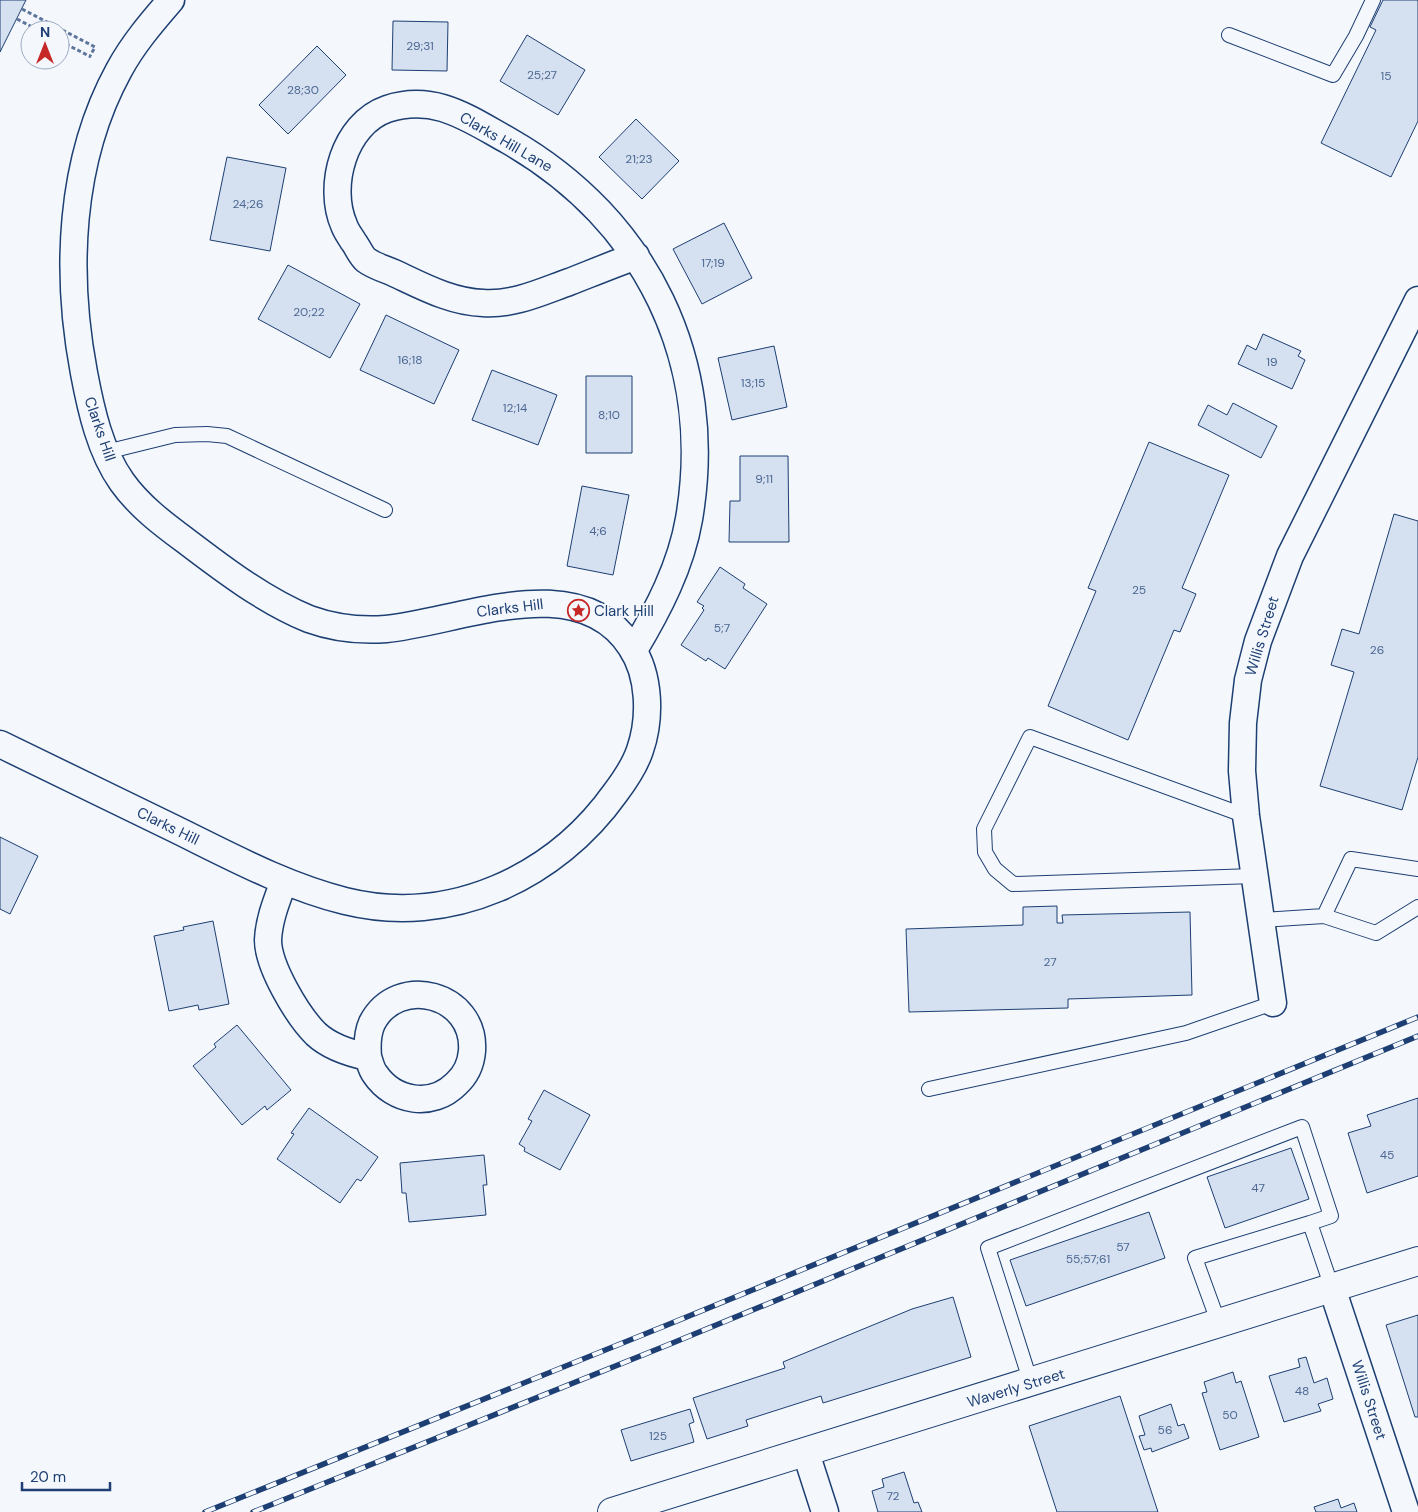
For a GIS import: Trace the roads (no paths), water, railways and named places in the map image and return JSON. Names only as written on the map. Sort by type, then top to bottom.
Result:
[{"type":"main road","name":"Waverly Street","points":[[612,1512],[1418,1261]]},
{"type":"street","name":"Clarks Hill","points":[[0,744],[284,881],[344,900],[372,906],[436,905],[467,900],[525,876],[553,858],[580,836],[603,811],[623,783],[639,753],[646,727],[647,698],[643,674],[634,650],[620,632],[602,618],[580,608],[554,603],[526,603],[385,629],[360,630],[335,627],[285,608],[239,580],[164,524],[139,502],[122,482],[106,452],[89,398],[76,329],[73,255],[80,191],[95,126],[118,71],[133,47],[171,0]]},
{"type":"street","name":"Clarks Hill Lane","points":[[634,650],[650,624],[673,574],[689,521],[695,466],[694,411],[683,356],[663,304],[636,256],[602,212],[561,175],[514,144],[470,119],[436,105],[410,103],[384,110],[361,126],[346,148],[338,174],[337,194],[343,224],[365,260],[440,294],[461,301],[505,303],[527,298],[636,256]]},
{"type":"street","name":"Willis Street","points":[[1273,1003],[1254,876],[1242,771],[1243,722],[1248,680],[1258,641],[1290,556],[1418,300]]},
{"type":"street","points":[[284,881],[270,922],[268,942],[274,967],[288,996],[316,1034],[334,1046],[350,1053],[368,1057]]},
{"type":"street","points":[[411,995],[428,995],[444,1000],[457,1010],[468,1024],[472,1042],[471,1060],[464,1077],[451,1090],[435,1098],[417,1100],[399,1096],[384,1086],[373,1073],[368,1057],[367,1040],[372,1024],[381,1010],[395,1001],[411,995]]},
{"type":"street","name":"Willis Street","points":[[1332,1288],[1406,1512]]},
{"type":"street","points":[[806,1453],[825,1512]]},
{"type":"lane","points":[[1229,35],[1333,74],[1356,36],[1373,0]]},
{"type":"lane","points":[[106,452],[175,435],[207,434],[227,436],[385,510]]},
{"type":"lane","points":[[1246,816],[1030,737],[984,828],[985,852],[995,869],[1013,884],[1254,876]]},
{"type":"lane","points":[[1324,916],[1351,859],[1418,869]]},
{"type":"lane","points":[[1261,920],[1324,916],[1376,933],[1418,907]]},
{"type":"lane","points":[[929,1088],[1186,1033],[1273,1003]]},
{"type":"lane","points":[[1031,1383],[988,1248],[1302,1127],[1331,1216],[1195,1258],[1218,1324]]},
{"type":"lane","points":[[1310,1223],[1332,1288]]},
{"type":"railway","points":[[205,1512],[1418,1017]]},
{"type":"railway","points":[[253,1512],[675,1342],[1418,1036]]},
{"type":"place","name":"Clark Hill","points":[[578,611]]}]
